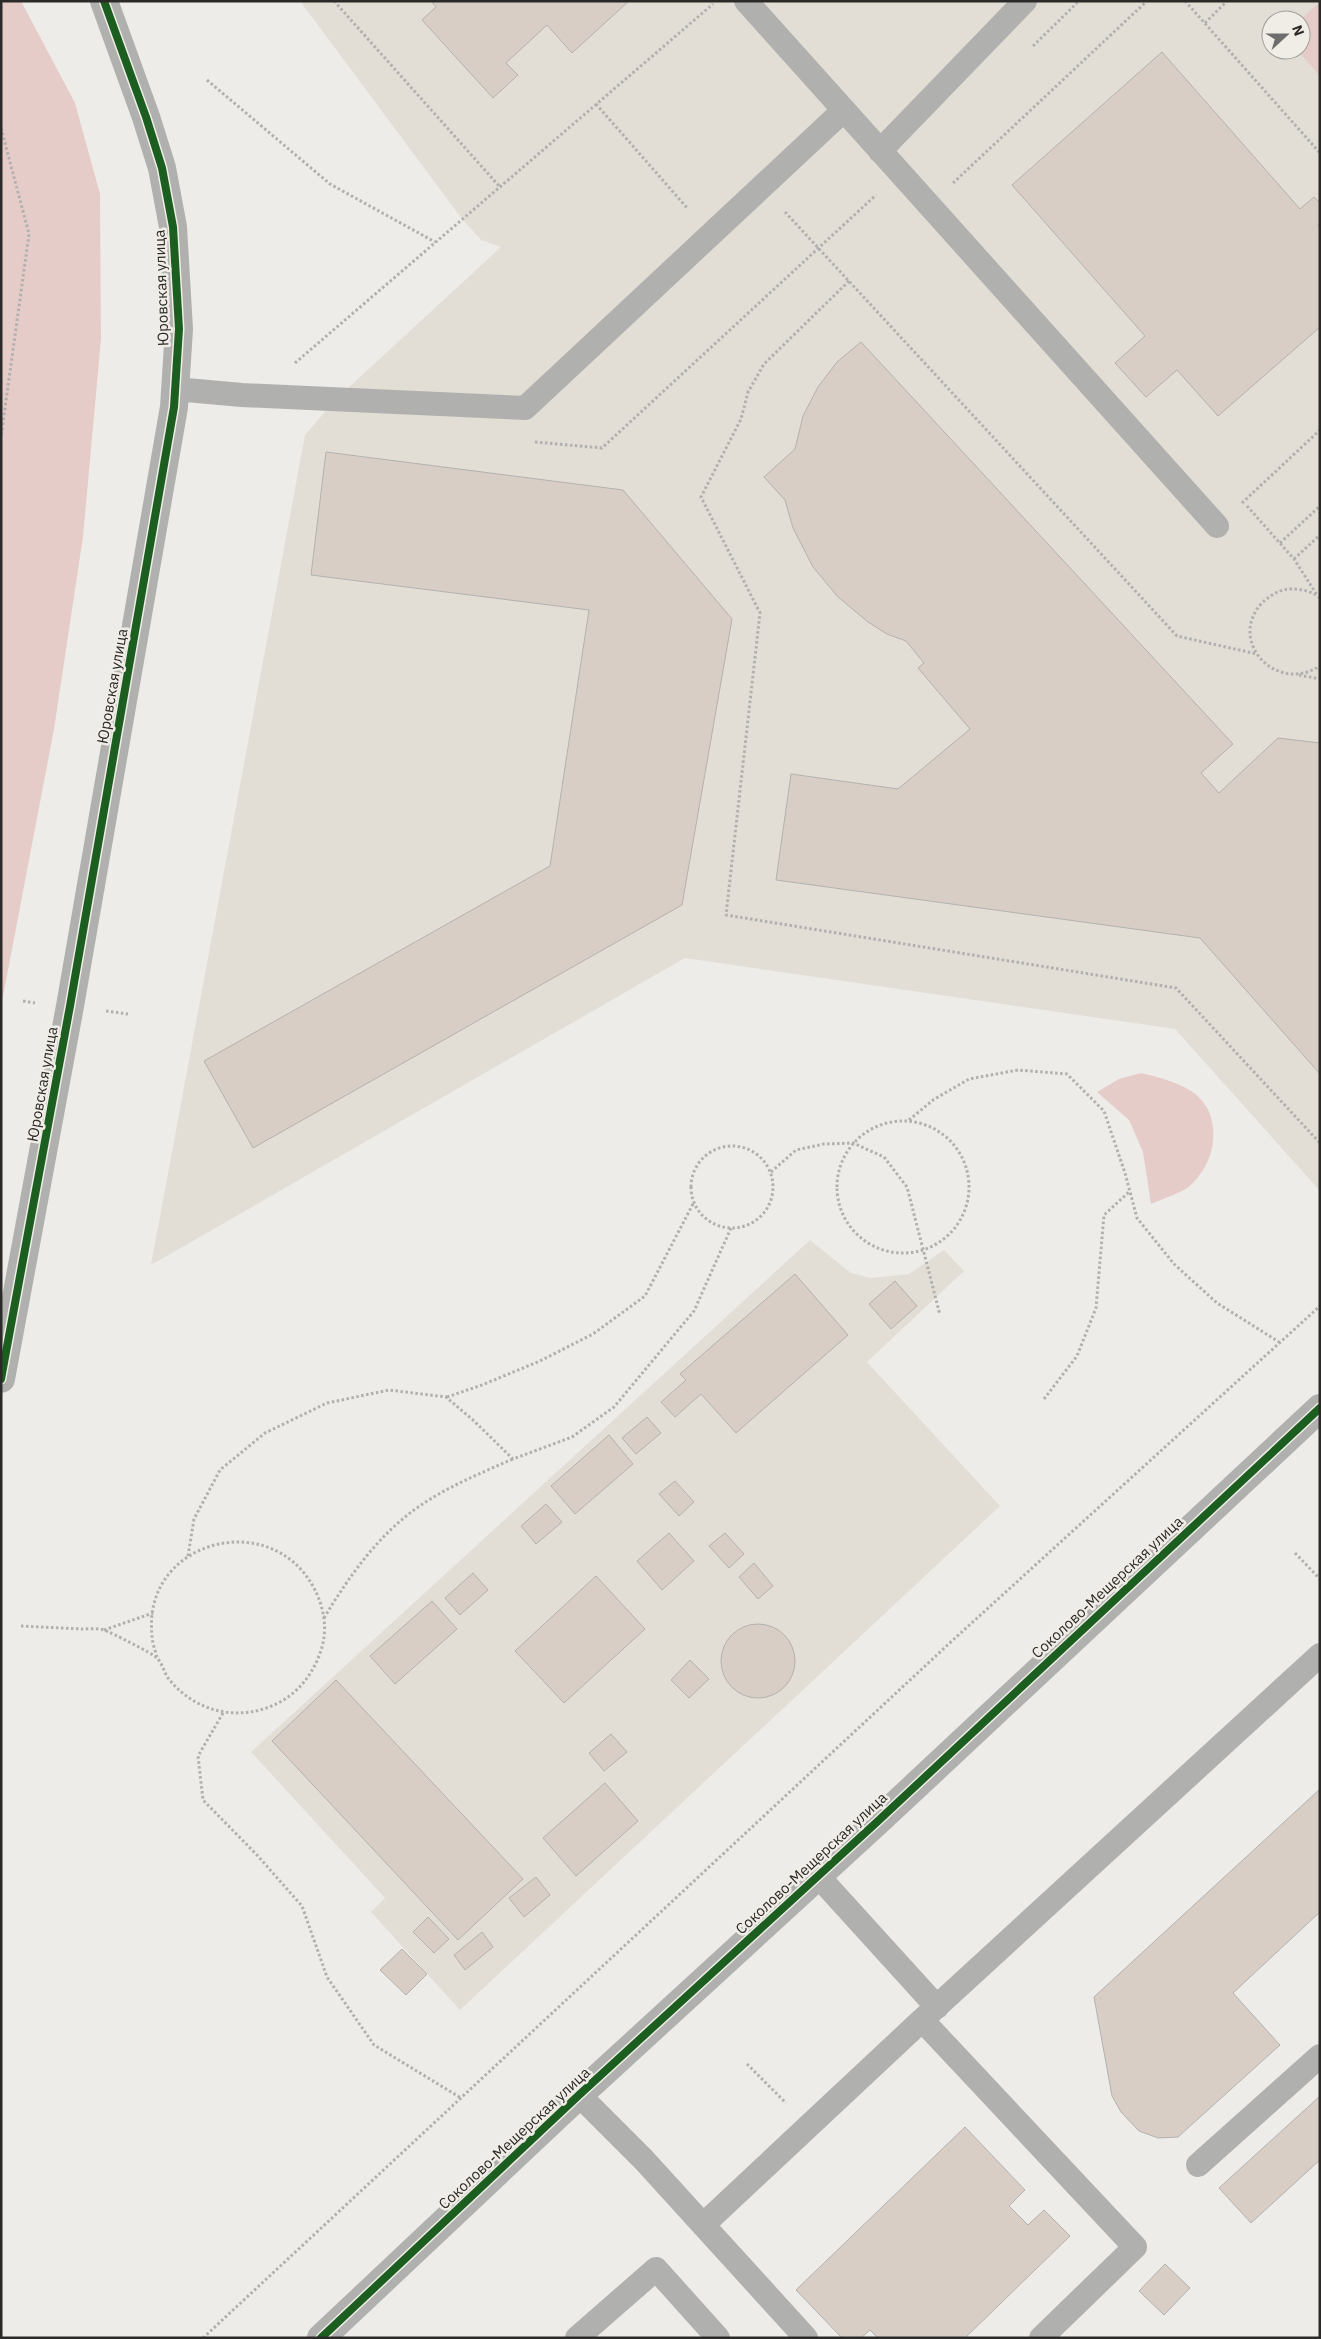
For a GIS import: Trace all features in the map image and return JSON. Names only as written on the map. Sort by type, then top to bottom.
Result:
[{"type":"street","name":"Юровская улица","points":[[1,1379],[72,996],[172,417],[179,329],[174,227],[162,168],[146,117],[104,1]]},
{"type":"street","name":"Соколово-Мещерская улица","points":[[321,2338],[1320,1408]]},
{"type":"lane","points":[[746,1],[1217,526]]},
{"type":"lane","points":[[880,151],[1026,1]]},
{"type":"lane","points":[[174,389],[242,395],[525,408],[844,110]]},
{"type":"lane","points":[[703,2225],[1320,1655]]},
{"type":"lane","points":[[818,1876],[930,2014],[1135,2247],[1041,2338]]},
{"type":"lane","points":[[1198,2165],[1320,2056]]},
{"type":"lane","points":[[580,2095],[644,2160],[806,2338]]},
{"type":"lane","points":[[577,2338],[656,2269],[718,2338]]},
{"type":"path","points":[[334,1],[500,187]]},
{"type":"path","points":[[293,365],[716,1]]},
{"type":"path","points":[[929,205],[1147,1]]},
{"type":"path","points":[[1185,1],[1320,153]]},
{"type":"path","points":[[1205,23],[1227,1]]},
{"type":"path","points":[[207,80],[330,184],[435,242]]},
{"type":"path","points":[[596,104],[710,235]]},
{"type":"path","points":[[1,128],[29,234],[1,437]]},
{"type":"path","points":[[777,216],[783,210],[1177,636],[1257,654]]},
{"type":"path","points":[[849,281],[764,364],[748,392],[741,419],[701,497],[760,613],[726,915],[1176,988],[1320,1143]]},
{"type":"path","points":[[1217,526],[1320,430]]},
{"type":"path","points":[[1243,502],[1294,559],[1318,597]]},
{"type":"path","points":[[1280,543],[1320,506]]},
{"type":"path","points":[[1294,559],[1320,535]]},
{"type":"path","points":[[1318,597],[1302,589],[1286,589],[1270,596],[1258,607],[1252,622],[1251,639],[1257,654],[1267,666],[1280,673],[1320,679]]},
{"type":"path","points":[[1296,675],[1311,671],[1320,666]]},
{"type":"path","points":[[909,1120],[933,1100],[969,1079],[1018,1070],[1067,1074],[1104,1111],[1137,1218],[1174,1264],[1217,1303],[1279,1342]]},
{"type":"path","points":[[909,1120],[929,1126],[947,1137],[960,1152],[968,1172],[970,1193],[965,1213],[954,1231],[938,1244],[925,1250],[897,1253],[877,1248],[859,1237],[846,1221],[838,1202],[837,1181],[842,1161],[853,1143],[869,1130],[888,1122],[909,1120]]},
{"type":"path","points":[[771,1172],[796,1150],[824,1144],[853,1143],[884,1157],[907,1187],[925,1250],[940,1315]]},
{"type":"path","points":[[733,1146],[748,1150],[762,1159],[771,1172],[774,1188],[770,1204],[760,1217],[747,1226],[731,1228],[715,1225],[703,1216],[694,1202],[691,1186],[694,1170],[704,1157],[717,1149],[733,1146]]},
{"type":"path","points":[[1044,1399],[1077,1356],[1096,1308],[1104,1215],[1130,1191]]},
{"type":"path","points":[[188,1556],[194,1519],[220,1470],[265,1433],[328,1403],[389,1390],[446,1397],[482,1386],[540,1362],[593,1334],[645,1296],[694,1202]]},
{"type":"path","points":[[324,1619],[345,1582],[381,1540],[414,1510],[451,1488],[513,1459],[572,1437],[614,1407],[694,1311],[731,1228]]},
{"type":"path","points":[[203,2338],[953,1640],[1320,1306]]},
{"type":"path","points":[[446,1397],[513,1459]]},
{"type":"path","points":[[230,1541],[252,1542],[274,1548],[293,1560],[308,1577],[319,1597],[324,1619],[323,1642],[317,1663],[305,1682],[288,1698],[268,1708],[254,1712],[224,1712],[202,1706],[183,1694],[168,1677],[157,1657],[152,1635],[153,1613],[159,1591],[171,1572],[188,1556],[208,1546],[230,1541]]},
{"type":"path","points":[[1295,1553],[1320,1579]]},
{"type":"path","points":[[21,1626],[104,1630],[153,1613]]},
{"type":"path","points":[[104,1630],[157,1657]]},
{"type":"path","points":[[224,1712],[198,1756],[203,1800],[258,1855],[302,1906],[327,1978],[374,2046],[461,2098]]},
{"type":"path","points":[[747,2064],[809,2126]]},
{"type":"shaded area","points":[[1,1],[21,1],[75,103],[100,194],[101,339],[83,537],[54,729],[1,1007]]},
{"type":"shaded area","points":[[300,1],[1320,1],[1320,1191],[1175,1029],[685,958],[151,1265],[305,435],[335,400],[501,247],[481,240],[462,219]]},
{"type":"shaded area","points":[[1320,2],[1320,76],[1306,60],[1311,60],[1311,10]]},
{"type":"shaded area","points":[[1141,1073],[1169,1081],[1193,1092],[1209,1111],[1213,1124],[1211,1152],[1207,1164],[1200,1174],[1189,1187],[1151,1204],[1143,1152],[1129,1120],[1097,1092],[1119,1079]]},
{"type":"shaded area","points":[[810,1240],[851,1273],[871,1278],[909,1274],[944,1250],[964,1271],[867,1362],[1000,1506],[460,2010],[371,1912],[385,1898],[251,1752]]},
{"type":"building","points":[[431,1],[629,1],[572,53],[547,25],[506,63],[518,75],[493,98],[422,20],[436,7]]},
{"type":"building","points":[[1162,52],[1300,209],[1314,197],[1320,203],[1320,224],[1318,225],[1320,227],[1320,327],[1218,416],[1177,370],[1146,397],[1115,363],[1145,336],[1012,185]]},
{"type":"building","points":[[861,342],[1233,744],[1201,773],[1219,793],[1278,738],[1320,743],[1320,1074],[1200,938],[776,880],[791,774],[898,789],[970,729],[918,668],[924,663],[906,641],[887,634],[868,622],[838,597],[813,567],[793,528],[785,500],[764,477],[795,449],[803,416],[818,387],[837,362]]},
{"type":"building","points":[[326,452],[623,490],[732,619],[682,905],[253,1148],[204,1061],[550,866],[589,610],[311,575]]},
{"type":"building","points":[[795,1274],[848,1335],[736,1433],[701,1394],[675,1417],[661,1402],[686,1380],[680,1374]]},
{"type":"building","points":[[895,1281],[917,1306],[891,1329],[869,1304]]},
{"type":"building","points":[[647,1417],[661,1433],[636,1454],[622,1438]]},
{"type":"building","points":[[609,1435],[633,1464],[575,1514],[551,1486]]},
{"type":"building","points":[[675,1481],[694,1502],[679,1516],[659,1494]]},
{"type":"building","points":[[546,1504],[562,1522],[536,1544],[521,1526]]},
{"type":"building","points":[[669,1533],[694,1561],[662,1590],[637,1561]]},
{"type":"building","points":[[725,1533],[744,1554],[729,1568],[709,1546]]},
{"type":"building","points":[[754,1563],[773,1586],[758,1599],[739,1577]]},
{"type":"building","points":[[473,1573],[488,1590],[460,1615],[445,1598]]},
{"type":"building","points":[[596,1576],[645,1629],[564,1703],[515,1651]]},
{"type":"building","points":[[432,1601],[457,1629],[395,1684],[370,1656]]},
{"type":"building","points":[[758,1624],[772,1627],[784,1635],[792,1647],[795,1661],[792,1675],[784,1687],[772,1695],[758,1698],[744,1695],[732,1687],[724,1675],[721,1661],[724,1647],[732,1635],[744,1627]]},
{"type":"building","points":[[690,1660],[709,1679],[689,1698],[671,1680]]},
{"type":"building","points":[[336,1680],[523,1879],[458,1940],[272,1741]]},
{"type":"building","points":[[611,1734],[627,1752],[604,1771],[589,1753]]},
{"type":"building","points":[[605,1783],[638,1821],[576,1876],[543,1838]]},
{"type":"building","points":[[1320,1789],[1320,1912],[1233,1993],[1280,2045],[1178,2137],[1158,2138],[1139,2131],[1121,2112],[1112,2096],[1094,1997]]},
{"type":"building","points":[[536,1877],[550,1895],[524,1917],[509,1898]]},
{"type":"building","points":[[428,1917],[449,1939],[434,1953],[413,1932]]},
{"type":"building","points":[[482,1932],[493,1947],[465,1970],[454,1955]]},
{"type":"building","points":[[402,1949],[427,1974],[406,1995],[380,1970]]},
{"type":"building","points":[[1320,2096],[1320,2160],[1251,2223],[1219,2188]]},
{"type":"building","points":[[965,2127],[1025,2190],[1009,2206],[1028,2225],[1044,2210],[1070,2236],[965,2338],[878,2338],[870,2330],[861,2338],[842,2338],[796,2290]]},
{"type":"building","points":[[1165,2264],[1190,2288],[1164,2315],[1139,2291]]},
{"type":"cycle path","points":[[1,1379],[70,1006],[174,407],[179,329],[173,227],[162,168],[146,117],[104,1]]},
{"type":"cycle path","points":[[321,2338],[579,2095],[878,1821],[1320,1408]]}]
